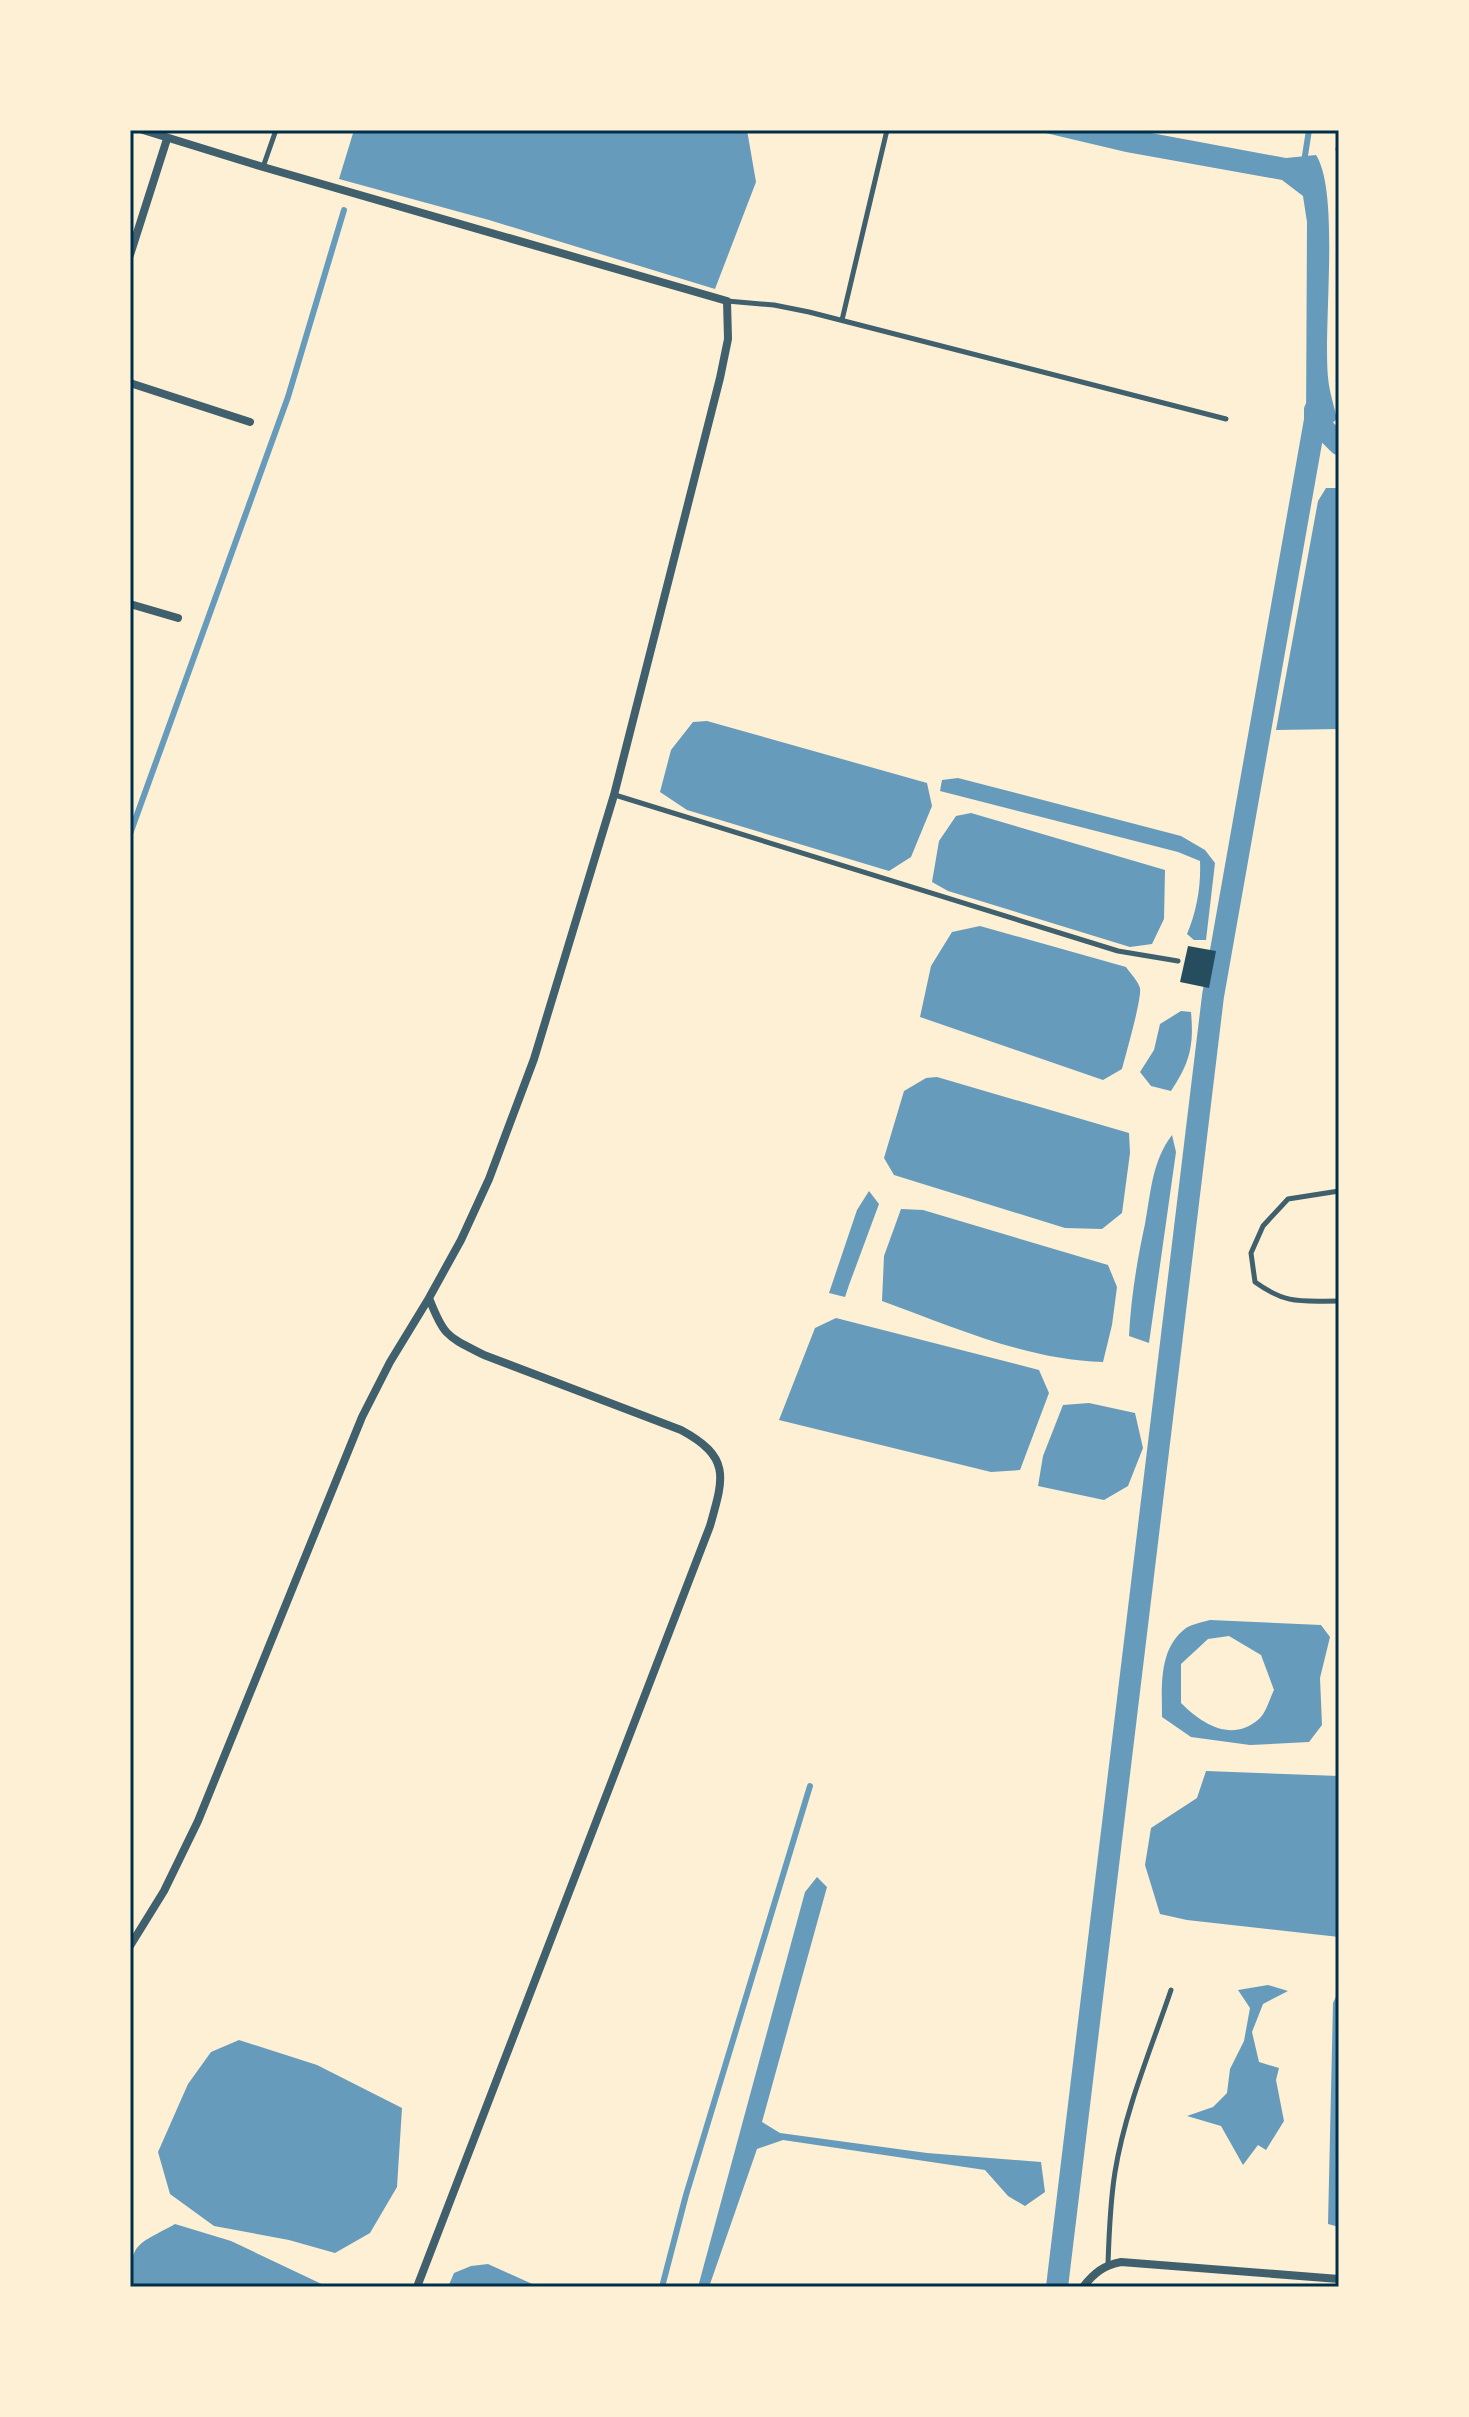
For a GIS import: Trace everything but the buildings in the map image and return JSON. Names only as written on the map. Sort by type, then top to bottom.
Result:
[{"type":"street","points":[[130,1946],[164,1891],[198,1821],[362,1417],[390,1362],[461,1240],[489,1179],[534,1059],[614,795],[728,339],[727,301],[263,167],[168,134],[143,130]]},
{"type":"street","points":[[130,255],[168,134]]},
{"type":"street","points":[[130,383],[250,422]]},
{"type":"street","points":[[130,604],[178,618]]},
{"type":"street","points":[[417,2287],[710,1526],[720,1493],[721,1473],[715,1455],[702,1441],[681,1430],[484,1355],[459,1342],[440,1329],[429,1298]]},
{"type":"street","points":[[1083,2287],[1108,2264],[1121,2262],[1339,2279]]},
{"type":"lane","points":[[263,167],[276,130]]},
{"type":"lane","points":[[842,320],[887,130]]},
{"type":"lane","points":[[727,301],[774,305],[842,320],[1226,419]]},
{"type":"lane","points":[[614,795],[1118,951],[1178,961]]},
{"type":"lane","points":[[1339,1191],[1288,1199],[1263,1226],[1251,1253],[1255,1282],[1275,1297],[1295,1301],[1339,1301]]},
{"type":"lane","points":[[1108,2264],[1109,2220],[1116,2169],[1171,1990]]},
{"type":"water","points":[[354,130],[747,130],[756,182],[715,289],[489,220],[339,179]]},
{"type":"water","points":[[1033,130],[1135,130],[1286,158],[1316,155],[1327,198],[1328,377],[1337,419],[1320,434],[1306,428],[1307,222],[1303,196],[1282,180],[1126,152]]},
{"type":"water","points":[[1326,488],[1339,488],[1339,729],[1276,730],[1318,501]]},
{"type":"water","points":[[707,721],[927,783],[932,806],[911,857],[889,871],[687,810],[660,792],[671,750],[693,722]]},
{"type":"water","points":[[958,778],[1181,836],[1205,850],[1215,863],[1206,940],[1194,940],[1187,934],[1198,898],[1200,861],[1178,852],[940,791],[942,780]]},
{"type":"water","points":[[971,813],[1165,870],[1164,919],[1152,944],[1130,947],[948,891],[932,882],[939,841],[956,816]]},
{"type":"water","points":[[980,926],[1126,967],[1138,983],[1140,994],[1122,1069],[1103,1080],[920,1017],[931,966],[952,932]]},
{"type":"water","points":[[1181,1011],[1191,1012],[1192,1035],[1183,1071],[1171,1091],[1151,1086],[1140,1072],[1154,1050],[1160,1024]]},
{"type":"water","points":[[937,1077],[1129,1133],[1130,1153],[1122,1213],[1102,1229],[1065,1228],[894,1175],[884,1158],[904,1091],[926,1078]]},
{"type":"water","points":[[1172,1135],[1176,1152],[1149,1343],[1129,1336],[1131,1307],[1153,1177],[1160,1155]]},
{"type":"water","points":[[869,1191],[879,1204],[845,1297],[829,1293],[857,1210]]},
{"type":"water","points":[[901,1209],[923,1210],[1108,1265],[1117,1287],[1103,1362],[1074,1360],[1018,1349],[882,1301],[884,1256]]},
{"type":"water","points":[[836,1318],[1039,1370],[1049,1393],[1020,1470],[991,1472],[779,1420],[815,1328]]},
{"type":"water","points":[[1089,1403],[1135,1413],[1143,1448],[1128,1486],[1104,1500],[1038,1486],[1043,1456],[1063,1405]]},
{"type":"water","points":[[1210,1620],[1321,1625],[1330,1637],[1320,1678],[1322,1725],[1309,1742],[1250,1745],[1191,1737],[1162,1717],[1164,1669],[1170,1647],[1186,1628]],"holes":[[[1229,1636],[1261,1655],[1274,1690],[1266,1709],[1249,1726],[1238,1730],[1218,1728],[1198,1718],[1181,1703],[1181,1664],[1208,1639]]]},
{"type":"water","points":[[1206,1771],[1339,1776],[1339,1937],[1187,1920],[1160,1914],[1145,1865],[1151,1828],[1197,1798]]},
{"type":"water","points":[[817,1877],[827,1887],[762,2122],[780,2133],[927,2153],[1041,2162],[1045,2192],[1025,2206],[1008,2196],[985,2170],[783,2140],[757,2149],[709,2287],[698,2287],[805,1892]]},
{"type":"water","points":[[1268,1985],[1288,1991],[1263,2004],[1252,2032],[1259,2062],[1279,2068],[1276,2080],[1284,2121],[1266,2150],[1258,2145],[1243,2165],[1221,2126],[1187,2116],[1213,2107],[1227,2093],[1230,2069],[1244,2041],[1250,2008],[1238,1990]]},
{"type":"water","points":[[1339,1990],[1339,2227],[1328,2224],[1333,2003]]},
{"type":"water","points":[[239,2040],[317,2065],[402,2108],[397,2187],[370,2233],[335,2253],[289,2240],[214,2226],[170,2194],[158,2152],[188,2084],[211,2052]]},
{"type":"water","points":[[175,2224],[231,2241],[328,2287],[130,2287],[134,2252],[152,2236]]},
{"type":"water","points":[[488,2264],[539,2287],[448,2287],[454,2273],[471,2266]]},
{"type":"waterway","points":[[1304,162],[1309,130]]},
{"type":"waterway","points":[[130,834],[288,397],[344,210]]},
{"type":"waterway","points":[[1315,410],[1315,420],[1339,444]]},
{"type":"waterway","points":[[1057,2287],[1213,996],[1315,420]]},
{"type":"waterway","points":[[662,2287],[686,2195],[810,1786]]}]
